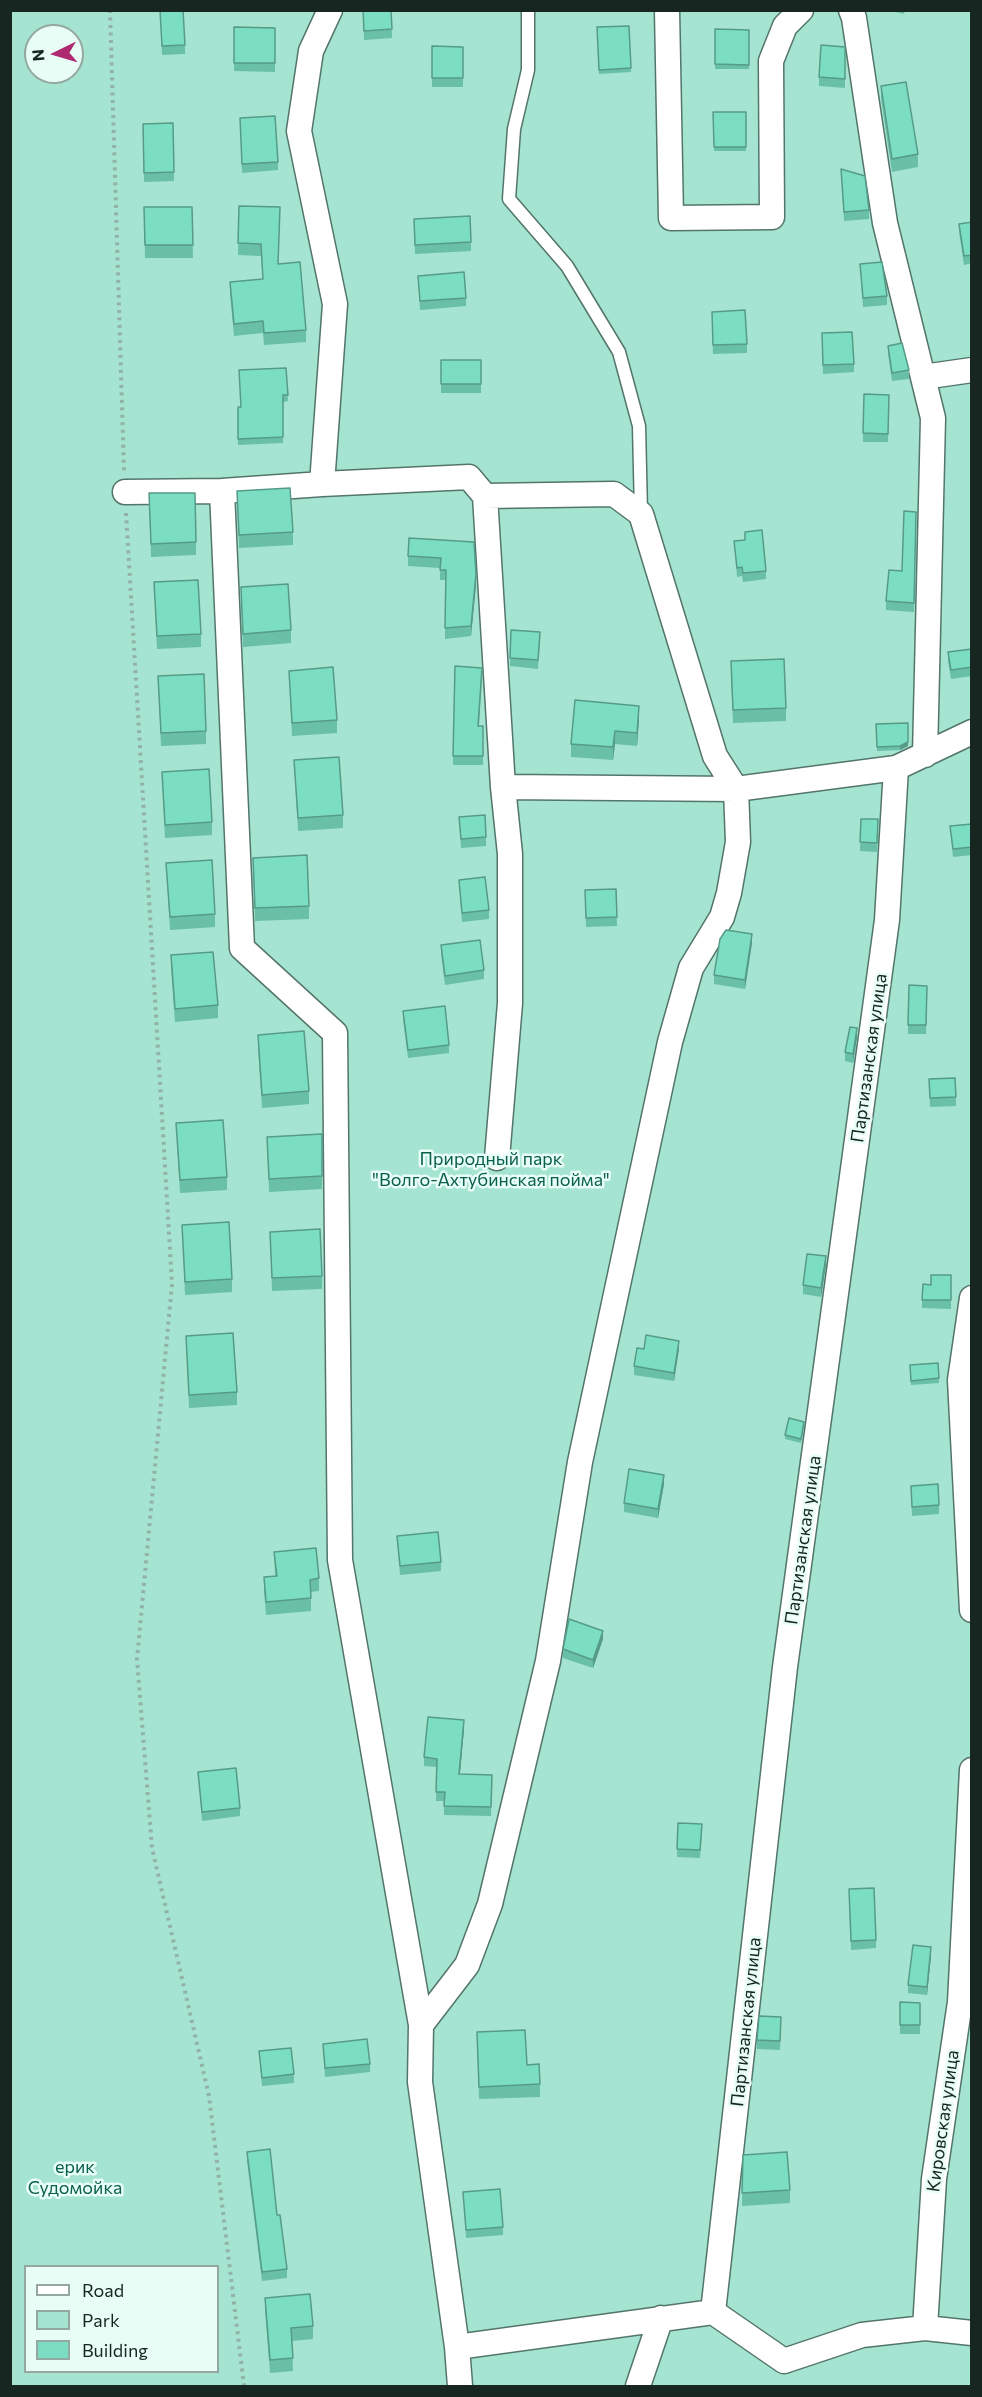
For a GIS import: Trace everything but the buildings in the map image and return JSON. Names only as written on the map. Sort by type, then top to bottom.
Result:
[{"type":"street","points":[[322,484],[335,304],[299,130],[311,51],[330,10]]},
{"type":"street","points":[[667,10],[671,218],[694,218],[772,217],[771,61],[785,26],[801,10]]},
{"type":"street","points":[[851,10],[885,223],[933,418],[925,754]]},
{"type":"street","points":[[923,377],[972,370]]},
{"type":"street","points":[[124,492],[222,491],[469,477],[485,496],[503,787],[510,854],[510,1003],[497,1158]]},
{"type":"street","points":[[222,491],[242,948],[334,1033],[340,1560],[421,2025],[420,2082],[457,2347],[460,2386]]},
{"type":"street","points":[[421,2025],[467,1965],[490,1904],[548,1661],[580,1462],[670,1042],[691,968],[722,917],[729,893],[738,842],[736,789],[715,756],[641,514],[614,494],[485,496]]},
{"type":"street","points":[[503,787],[736,789],[896,768],[972,732]]},
{"type":"street","name":"Партизанская улица","points":[[713,2312],[785,1667],[887,921],[896,768]]},
{"type":"street","points":[[972,1298],[960,1380],[972,1610]]},
{"type":"street","name":"Кировская улица","points":[[924,2328],[934,2179],[960,2002],[972,1770]]},
{"type":"street","points":[[457,2347],[713,2312],[783,2361],[862,2336],[924,2328],[972,2333]]},
{"type":"street","points":[[638,2386],[661,2318]]},
{"type":"lane","points":[[528,10],[528,70],[514,129],[509,199],[567,266],[619,352],[639,426],[641,514]]},
{"type":"path","points":[[110,10],[124,492],[172,1284],[137,1659],[152,1848],[209,2096],[244,2386]]},
{"type":"green space","name":"Природный парк \"Волго-Ахтубинская пойма\"","points":[[11,11],[971,11],[971,2386],[11,2386]]},
{"type":"park label","name":"ерик Судомойка","points":[[75,2177]]}]
